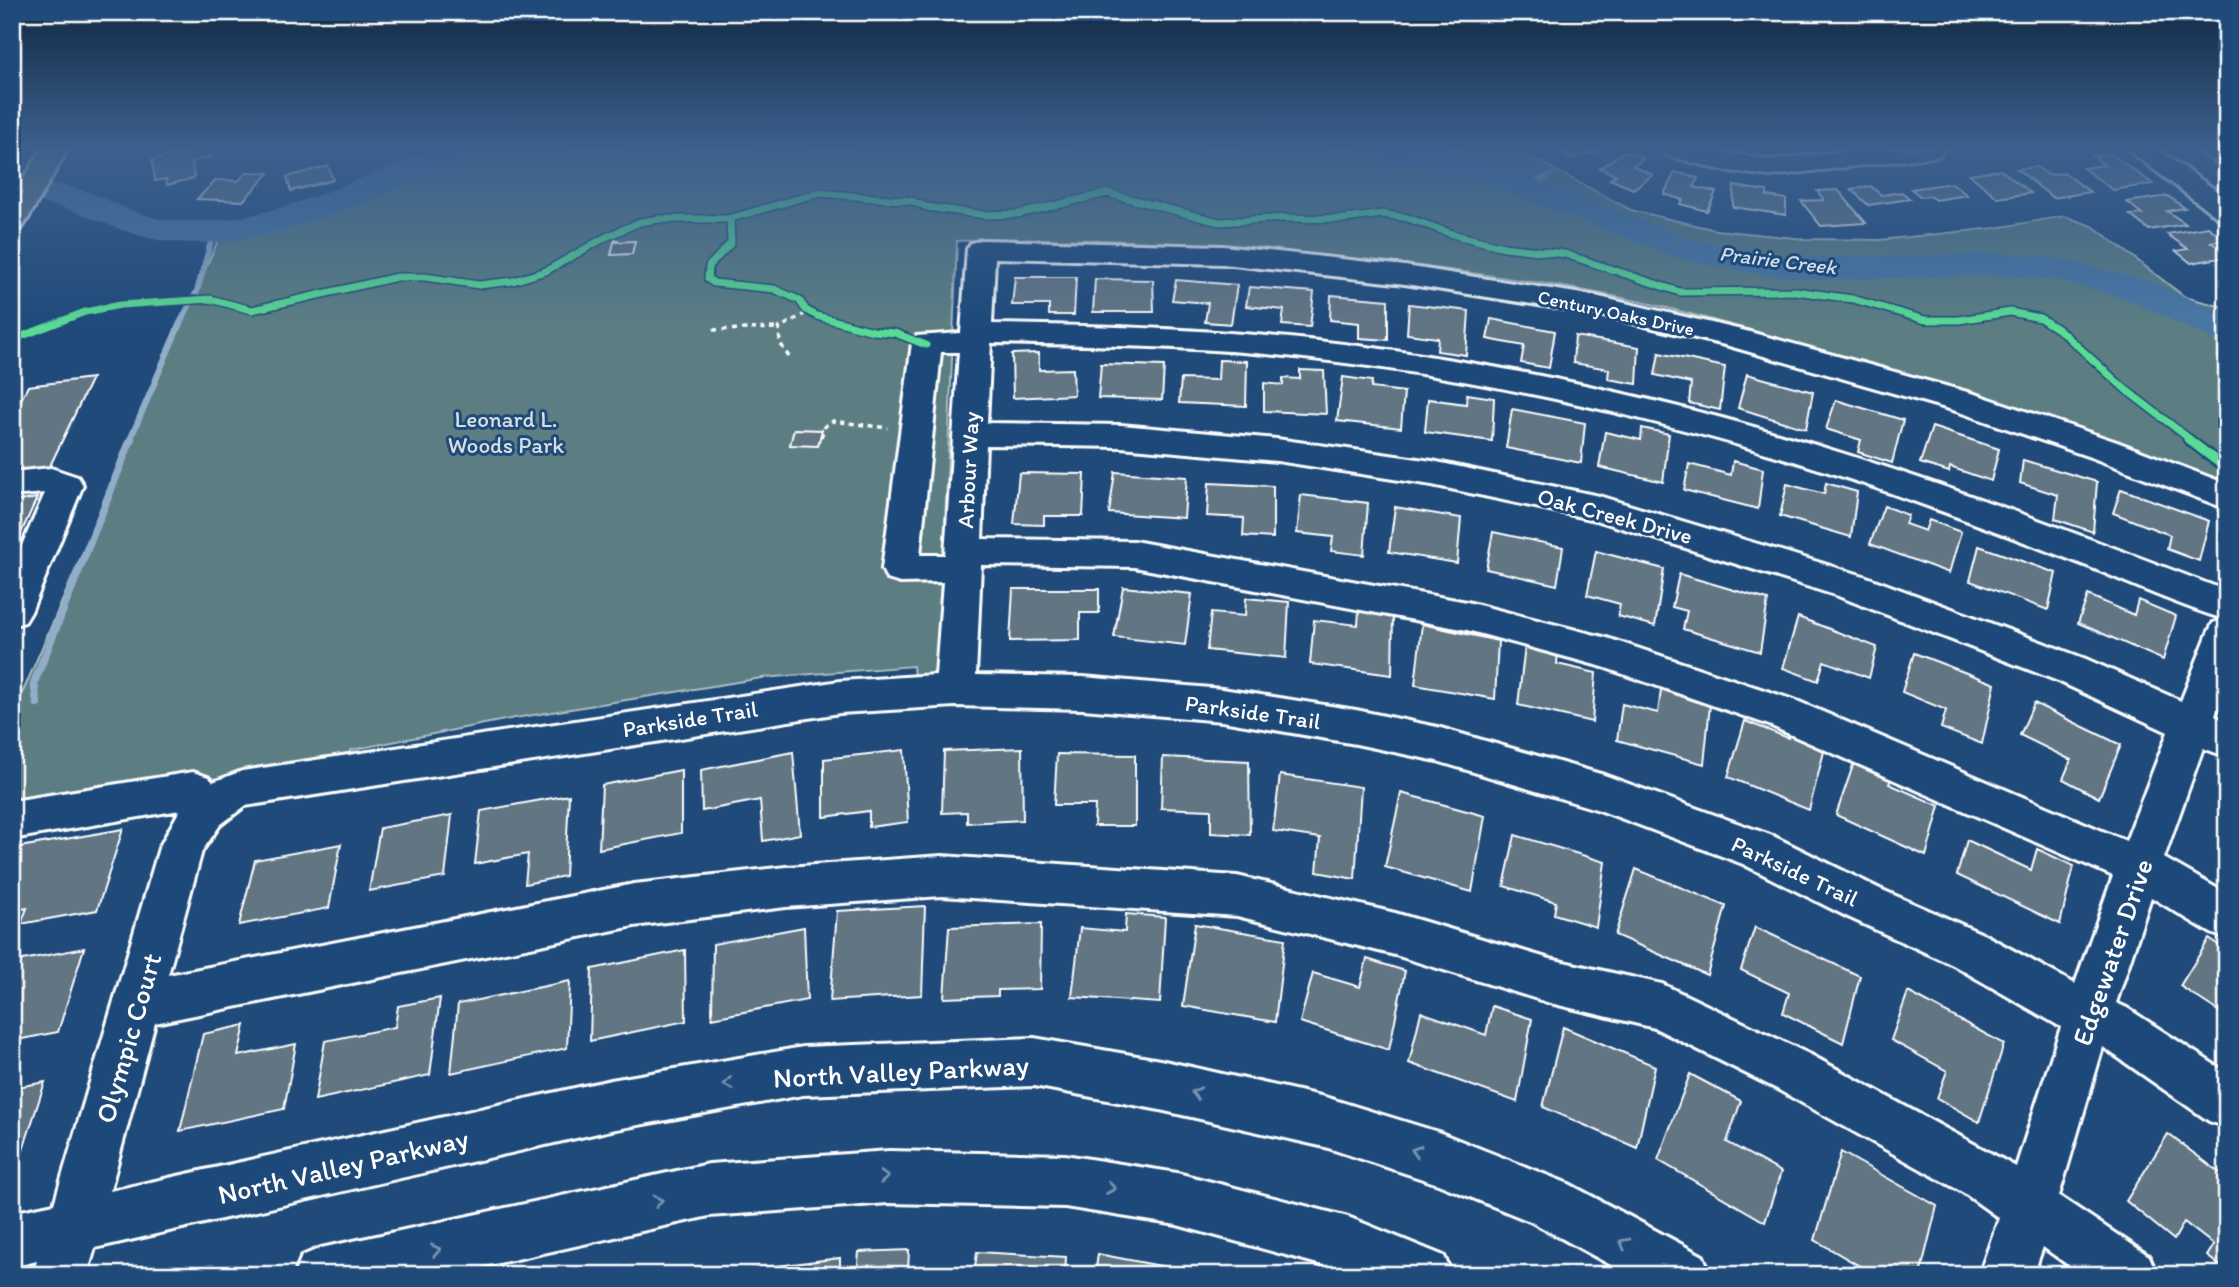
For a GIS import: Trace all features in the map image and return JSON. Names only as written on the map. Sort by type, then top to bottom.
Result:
[{"type":"street","name":"Arbour Way","points":[[955,690],[981,249]]},
{"type":"street","name":"Century Oaks Drive","points":[[981,249],[1223,255],[1405,275],[1595,305],[1735,338],[1967,403],[2105,450],[2227,497]]},
{"type":"street","points":[[2227,606],[1931,493],[1703,425],[1543,388],[1422,366],[1270,345],[1143,337],[976,338],[926,345],[900,569],[963,560],[1135,554],[1467,616],[1607,653],[1783,713],[2141,868],[2227,918]]},
{"type":"street","name":"Oak Creek Drive","points":[[970,434],[1121,436],[1277,450],[1432,473],[1599,508],[1852,586],[2072,670],[2209,731]]},
{"type":"street","points":[[12,484],[51,480],[66,485],[12,612]]},
{"type":"street","name":"Edgewater Drive","points":[[2006,1275],[2031,1208],[2088,1016],[2141,868],[2209,731],[2227,633]]},
{"type":"street","name":"Parkside Trail","points":[[208,807],[242,789],[840,697],[955,690],[1083,693],[1222,705],[1356,727],[1437,744],[1604,793],[1758,850],[1864,903],[1969,950],[2088,1016],[2110,1024],[2227,1103]]},
{"type":"street","points":[[12,820],[193,790],[208,807]]},
{"type":"street","name":"Olympic Court","points":[[60,1275],[181,848],[191,826],[208,807]]},
{"type":"street","points":[[138,1004],[634,905],[786,887],[942,876],[1237,896],[1395,934],[1549,981],[1662,1007],[1794,1072],[1982,1175],[2130,1275]]},
{"type":"street","name":"North Valley Parkway","points":[[12,1240],[611,1105],[789,1073],[1034,1062],[1160,1085],[1325,1122],[1438,1158],[1550,1203],[1684,1275]]},
{"type":"street","points":[[321,1275],[709,1190],[889,1177],[1065,1181],[1177,1199],[1348,1244],[1425,1275]]},
{"type":"path","points":[[730,218],[731,243],[709,266],[708,279],[727,286],[774,289],[799,300],[808,311],[873,331],[895,333],[926,345]]},
{"type":"path","points":[[604,238],[623,242]]},
{"type":"path","points":[[713,330],[779,328],[808,311]]},
{"type":"path","points":[[779,328],[780,343],[789,357]]},
{"type":"path","points":[[821,437],[825,426],[833,421],[879,429],[917,426]]},
{"type":"green space","name":"Leonard L. Woods Park","points":[[294,209],[1629,209],[1716,230],[1805,239],[1880,240],[1996,228],[2065,216],[2094,227],[2185,297],[2227,308],[2227,483],[2056,422],[1941,385],[1691,314],[1611,296],[1473,273],[1266,249],[1112,240],[957,241],[945,525],[944,658],[935,675],[914,677],[913,666],[762,678],[515,718],[351,750],[349,760],[217,785],[12,813],[12,717],[225,224]]},
{"type":"building","points":[[1747,209],[1786,209],[1786,215]]},
{"type":"building","points":[[1807,209],[1854,209],[1866,223],[1821,226]]},
{"type":"building","points":[[2136,209],[2179,209],[2167,211],[2186,224],[2149,230],[2130,215],[2142,214]]},
{"type":"building","points":[[2208,227],[2226,240],[2211,242],[2227,253],[2227,257],[2191,263],[2176,251],[2188,249],[2167,234]]},
{"type":"building","points":[[635,241],[632,254],[611,255],[614,242]]},
{"type":"building","points":[[1015,277],[1076,277],[1074,315],[1049,315],[1049,305],[1012,305]]},
{"type":"building","points":[[1095,279],[1153,280],[1154,312],[1093,312]]},
{"type":"building","points":[[1176,280],[1237,285],[1231,324],[1205,322],[1208,303],[1172,300]]},
{"type":"building","points":[[1249,287],[1314,292],[1310,327],[1282,325],[1284,310],[1246,306]]},
{"type":"building","points":[[1331,295],[1388,300],[1388,340],[1359,338],[1359,323],[1330,320]]},
{"type":"building","points":[[1409,304],[1469,311],[1466,355],[1437,351],[1438,338],[1407,334]]},
{"type":"building","points":[[1491,319],[1555,331],[1549,368],[1521,363],[1524,346],[1487,339]]},
{"type":"building","points":[[1575,336],[1639,347],[1637,384],[1608,379],[1609,369],[1573,363]]},
{"type":"building","points":[[1039,353],[1039,370],[1073,369],[1074,395],[1013,398],[1012,354]]},
{"type":"building","points":[[1659,353],[1725,367],[1720,410],[1689,403],[1691,383],[1655,375]]},
{"type":"building","points":[[1219,360],[1247,361],[1246,406],[1179,403],[1181,379],[1218,380]]},
{"type":"building","points":[[1101,364],[1164,366],[1162,400],[1098,398]]},
{"type":"building","points":[[1300,370],[1324,371],[1326,414],[1264,411],[1264,383],[1283,385],[1283,378],[1300,379]]},
{"type":"building","points":[[1747,374],[1813,392],[1806,429],[1738,408]]},
{"type":"building","points":[[1343,377],[1372,381],[1371,388],[1404,392],[1401,428],[1337,421]]},
{"type":"building","points":[[92,378],[49,468],[12,473],[12,417],[28,386]]},
{"type":"building","points":[[1467,394],[1494,398],[1492,441],[1425,432],[1428,399],[1466,404]]},
{"type":"building","points":[[1836,400],[1903,420],[1892,463],[1858,452],[1861,440],[1826,429]]},
{"type":"building","points":[[1512,409],[1585,423],[1581,463],[1506,448]]},
{"type":"building","points":[[1932,427],[1999,449],[1991,481],[1950,467],[1949,472],[1920,463]]},
{"type":"building","points":[[1642,428],[1669,434],[1663,482],[1599,467],[1605,432],[1641,440]]},
{"type":"building","points":[[794,429],[822,430],[818,446],[790,445]]},
{"type":"building","points":[[2023,460],[2097,482],[2093,532],[2055,519],[2058,495],[2020,483]]},
{"type":"building","points":[[1733,461],[1763,469],[1758,509],[1684,490],[1689,464],[1731,475]]},
{"type":"building","points":[[1115,472],[1187,477],[1184,518],[1109,513]]},
{"type":"building","points":[[1019,473],[1085,474],[1083,516],[1044,516],[1044,525],[1014,524]]},
{"type":"building","points":[[1209,483],[1273,486],[1273,538],[1243,536],[1244,518],[1207,516]]},
{"type":"building","points":[[1826,483],[1857,492],[1851,537],[1780,516],[1787,484],[1824,494]]},
{"type":"building","points":[[2121,489],[2209,521],[2199,561],[2167,549],[2170,535],[2113,513]]},
{"type":"building","points":[[1301,495],[1368,503],[1364,555],[1331,551],[1333,537],[1297,533]]},
{"type":"building","points":[[37,498],[12,553],[12,502]]},
{"type":"building","points":[[1884,506],[1908,515],[1905,524],[1925,531],[1929,520],[1961,532],[1949,573],[1870,544]]},
{"type":"building","points":[[1395,507],[1461,518],[1457,563],[1389,552]]},
{"type":"building","points":[[1493,532],[1563,547],[1557,585],[1486,569]]},
{"type":"building","points":[[1979,546],[2056,573],[2048,610],[1970,581]]},
{"type":"building","points":[[1596,551],[1664,569],[1655,626],[1618,616],[1620,604],[1587,595]]},
{"type":"building","points":[[1679,574],[1768,600],[1760,652],[1683,629],[1687,611],[1672,607]]},
{"type":"building","points":[[1123,587],[1192,594],[1185,645],[1114,637]]},
{"type":"building","points":[[1013,589],[1099,589],[1099,613],[1080,613],[1080,640],[1010,641]]},
{"type":"building","points":[[2088,595],[2134,615],[2138,600],[2176,616],[2163,660],[2078,623]]},
{"type":"building","points":[[1246,598],[1289,602],[1286,658],[1207,650],[1211,613],[1245,616]]},
{"type":"building","points":[[1359,611],[1393,615],[1392,675],[1310,664],[1314,620],[1358,625]]},
{"type":"building","points":[[1798,617],[1877,647],[1869,678],[1824,661],[1818,681],[1783,668]]},
{"type":"building","points":[[1422,624],[1498,641],[1495,699],[1415,685]]},
{"type":"building","points":[[1525,645],[1558,652],[1557,664],[1596,673],[1592,722],[1518,705]]},
{"type":"building","points":[[1914,653],[1995,684],[1982,744],[1941,728],[1946,710],[1902,692]]},
{"type":"building","points":[[1662,682],[1711,695],[1704,764],[1617,740],[1622,704],[1658,713]]},
{"type":"building","points":[[2034,703],[2121,745],[2099,798],[2063,779],[2071,760],[2020,735]]},
{"type":"building","points":[[1745,721],[1788,738],[1792,722],[1828,736],[1809,810],[1728,777]]},
{"type":"building","points":[[1022,748],[1023,820],[967,823],[967,812],[942,813],[944,751]]},
{"type":"building","points":[[904,750],[908,822],[869,827],[869,811],[824,817],[824,759]]},
{"type":"building","points":[[793,752],[800,834],[763,841],[760,800],[702,811],[701,770]]},
{"type":"building","points":[[1057,754],[1135,755],[1135,826],[1094,826],[1095,805],[1054,805]]},
{"type":"building","points":[[1857,754],[1894,770],[1889,784],[1940,806],[1926,856],[1836,815]]},
{"type":"building","points":[[1163,757],[1249,761],[1250,835],[1211,833],[1211,810],[1161,808]]},
{"type":"building","points":[[681,770],[681,833],[599,849],[602,785]]},
{"type":"building","points":[[1280,775],[1361,787],[1355,879],[1317,872],[1320,838],[1273,831]]},
{"type":"building","points":[[1401,793],[1485,816],[1472,892],[1385,867]]},
{"type":"building","points":[[569,795],[565,876],[525,884],[528,854],[475,864],[481,811]]},
{"type":"building","points":[[452,815],[445,877],[369,891],[380,828]]},
{"type":"building","points":[[123,829],[97,910],[21,924],[27,908],[12,911],[12,868],[20,847]]},
{"type":"building","points":[[1515,835],[1605,862],[1596,927],[1554,914],[1556,902],[1504,886]]},
{"type":"building","points":[[1967,840],[2031,870],[2037,849],[2074,866],[2060,924],[1957,875]]},
{"type":"building","points":[[341,844],[329,908],[239,925],[255,860]]},
{"type":"building","points":[[1636,869],[1726,906],[1707,975],[1615,935]]},
{"type":"building","points":[[925,906],[922,995],[830,1001],[837,911]]},
{"type":"building","points":[[1126,914],[1165,917],[1160,1003],[1072,997],[1080,928],[1125,932]]},
{"type":"building","points":[[1041,924],[1040,989],[998,990],[998,996],[944,998],[949,927]]},
{"type":"building","points":[[1195,924],[1285,939],[1275,1022],[1183,1006]]},
{"type":"building","points":[[804,927],[807,1000],[712,1018],[713,944]]},
{"type":"building","points":[[1755,927],[1860,976],[1843,1043],[1783,1013],[1789,993],[1741,970]]},
{"type":"building","points":[[2209,939],[2227,950],[2227,1017],[2180,986]]},
{"type":"building","points":[[84,948],[58,1032],[12,1041],[12,962]]},
{"type":"building","points":[[685,950],[686,1021],[590,1041],[592,969]]},
{"type":"building","points":[[1367,959],[1405,971],[1389,1050],[1300,1022],[1313,973],[1360,987]]},
{"type":"building","points":[[570,981],[567,1048],[451,1073],[458,1004]]},
{"type":"building","points":[[1908,992],[2004,1044],[1979,1122],[1937,1098],[1947,1071],[1891,1040]]},
{"type":"building","points":[[440,998],[430,1075],[315,1100],[325,1041],[395,1027],[398,1006]]},
{"type":"building","points":[[1492,1006],[1532,1019],[1517,1102],[1409,1063],[1421,1012],[1486,1035]]},
{"type":"building","points":[[245,1025],[238,1056],[296,1044],[284,1109],[180,1131],[203,1034]]},
{"type":"building","points":[[1563,1027],[1655,1066],[1637,1148],[1543,1107]]},
{"type":"building","points":[[1690,1074],[1741,1101],[1727,1142],[1781,1172],[1765,1222],[1658,1160]]},
{"type":"building","points":[[45,1082],[12,1184],[12,1088]]},
{"type":"building","points":[[2168,1134],[2227,1178],[2227,1271],[2207,1256],[2214,1245],[2184,1222],[2174,1240],[2126,1201]]},
{"type":"building","points":[[1841,1152],[1937,1206],[1920,1275],[1875,1275],[1815,1240]]},
{"type":"building","points":[[909,1250],[908,1272],[948,1269],[948,1275],[857,1275],[859,1252]]},
{"type":"building","points":[[977,1252],[1066,1257],[1065,1275],[974,1275]]},
{"type":"building","points":[[1098,1254],[1182,1270],[1181,1275],[1095,1275]]},
{"type":"building","points":[[840,1258],[840,1275],[745,1275],[746,1270]]},
{"type":"waterway","name":"Prairie Creek","points":[[99,209],[155,229],[204,232],[242,227],[309,209]]},
{"type":"waterway","name":"Prairie Creek","points":[[1581,209],[1684,249],[1757,263],[1818,269],[1999,264],[2056,269],[2136,289],[2227,330]]},
{"type":"waterway","points":[[130,440],[179,325],[197,291],[214,231]]},
{"type":"waterway","points":[[37,703],[34,683],[131,439]]},
{"type":"cycle path","points":[[12,340],[85,312],[120,305],[210,299],[252,310],[397,277],[425,277],[479,285],[513,281],[546,271],[606,237],[640,222],[660,219],[728,219],[762,209]]},
{"type":"cycle path","points":[[942,209],[984,215],[1018,214],[1039,209]]},
{"type":"cycle path","points":[[1169,209],[1219,222],[1285,218],[1345,219],[1382,214],[1408,218],[1452,234],[1504,247],[1565,254],[1680,292],[1795,291],[1853,299],[1925,320],[1959,320],[2010,312],[2040,318],[2062,332],[2125,389],[2227,469]]},
{"type":"cycle path","points":[[730,218],[731,243],[709,266],[708,279],[714,283],[774,289],[799,300],[806,310],[817,316],[873,331],[895,333],[926,345]]}]
